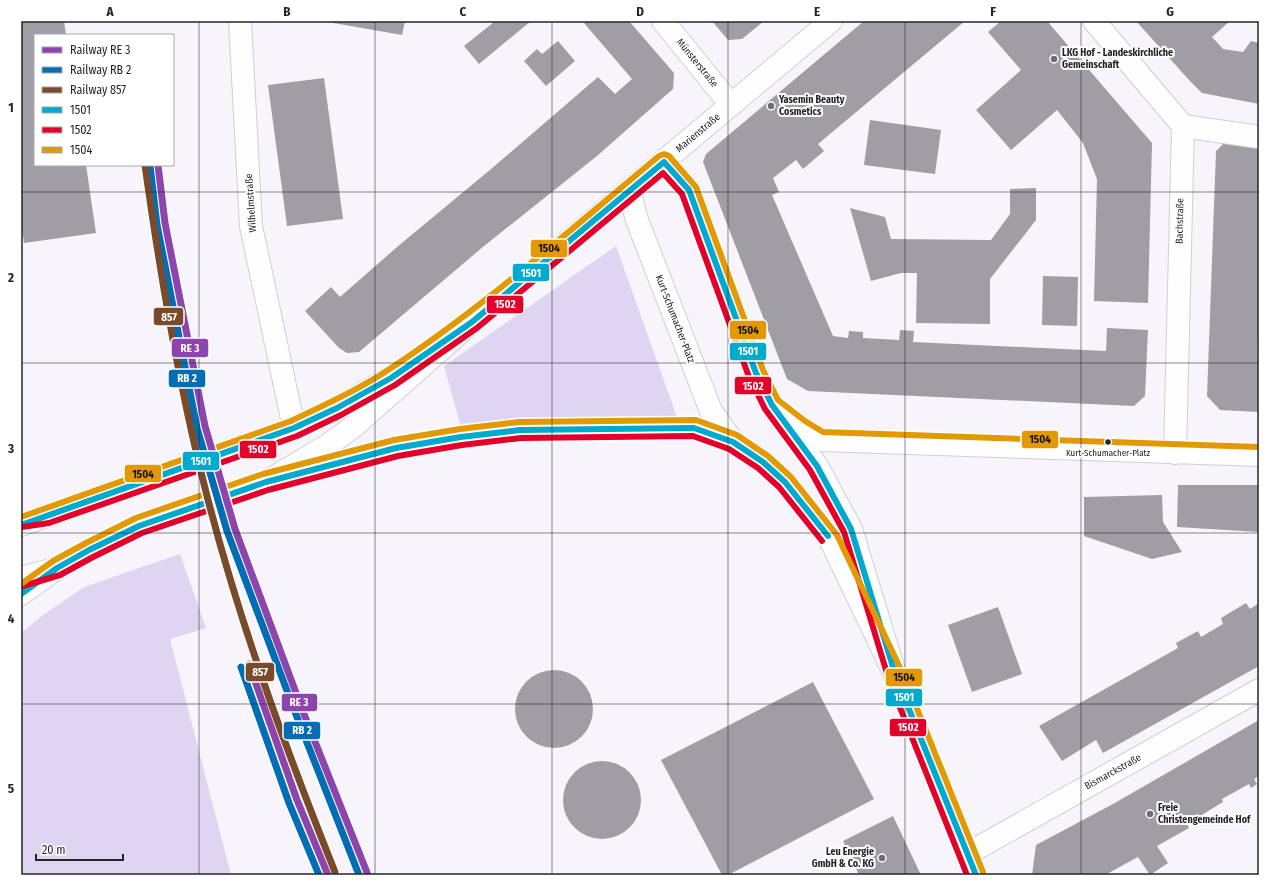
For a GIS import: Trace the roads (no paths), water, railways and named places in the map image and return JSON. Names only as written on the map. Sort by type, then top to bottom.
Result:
[{"type":"street","name":"Wilhelmstraße","points":[[240,21],[251,226],[294,428]]},
{"type":"street","name":"Münsterstraße","points":[[663,21],[731,105]]},
{"type":"street","name":"Marienstraße","points":[[266,482],[298,464],[353,427],[472,322],[831,21]]},
{"type":"street","points":[[1094,21],[1183,126],[1259,137]]},
{"type":"street","name":"Bachstraße","points":[[1175,453],[1183,126]]},
{"type":"street","points":[[664,162],[689,190],[756,373],[772,404],[817,466],[851,529],[896,677]]},
{"type":"street","name":"Kurt-Schumacher-Platz","points":[[629,191],[637,220],[711,411],[733,442]]},
{"type":"street","name":"Marienstraße","points":[[46,515],[294,428],[337,408],[391,378],[472,322]]},
{"type":"street","points":[[772,404],[800,428],[821,440],[1107,448],[1175,453],[1259,455]]},
{"type":"street","points":[[21,594],[57,568],[89,550],[139,526],[266,482],[396,448],[461,437],[520,430],[694,428],[733,442],[763,462],[785,482],[830,539],[896,677],[976,875]]},
{"type":"street","points":[[21,519],[46,515]]},
{"type":"street","points":[[21,525],[46,515]]},
{"type":"street","points":[[21,578],[57,568]]},
{"type":"street","name":"Bismarckstraße","points":[[967,854],[1259,690]]},
{"type":"rail line","name":"857","points":[[145,166],[163,287],[178,368],[195,448],[218,537],[247,634],[298,778],[335,872]]},
{"type":"place","name":"LKG Hof - Landeskirchliche Gemeinschaft","points":[[1054,59]]},
{"type":"place","name":"Yasemin Beauty Cosmetics","points":[[771,106]]},
{"type":"place","name":"Kurt-Schumacher-Platz","points":[[1108,442]]},
{"type":"place","name":"Freie Christengemeinde Hof","points":[[1150,814]]},
{"type":"place","name":"Leu Energie GmbH & Co. KG","points":[[882,858]]}]
